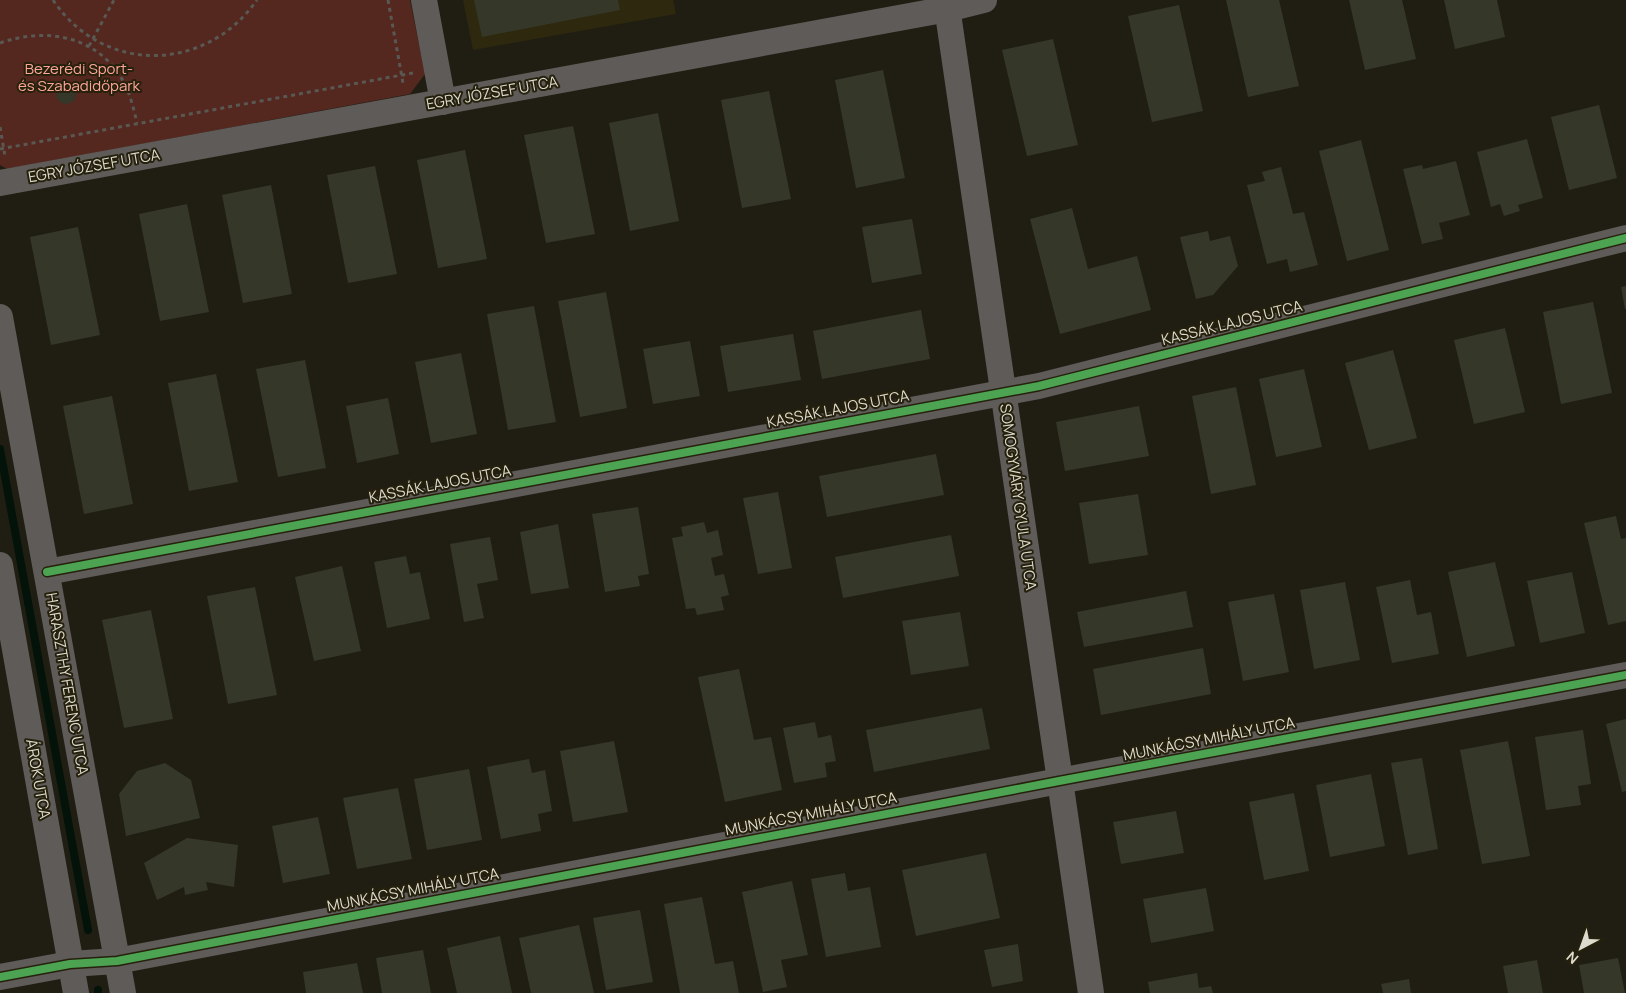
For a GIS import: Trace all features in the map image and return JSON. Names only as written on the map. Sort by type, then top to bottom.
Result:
[{"type":"street","points":[[424,0],[443,102]]},
{"type":"street","name":"EGRY JÓZSEF UTCA","points":[[0,183],[407,109],[947,4],[984,0]]},
{"type":"street","name":"SOMOGYVÁRY GYULA UTCA","points":[[947,4],[1091,993]]},
{"type":"street","name":"KASSÁK LAJOS UTCA","points":[[47,572],[1048,384],[1626,238]]},
{"type":"street","name":"HARASZTHY FERENC UTCA","points":[[0,317],[122,993]]},
{"type":"street","name":"ÁROK UTCA","points":[[0,565],[10,677],[76,993]]},
{"type":"street","name":"MUNKÁCSY MIHÁLY UTCA","points":[[0,977],[70,964],[117,961],[1626,675]]},
{"type":"path","points":[[53,0],[76,27],[93,38],[112,48],[131,54],[152,56],[175,54],[205,45],[226,32],[248,13],[257,0]]},
{"type":"path","points":[[89,46],[114,0]]},
{"type":"path","points":[[388,0],[407,109]]},
{"type":"path","points":[[0,43],[23,36],[45,34],[68,37],[89,46],[107,60],[118,73],[131,99],[137,124]]},
{"type":"path","points":[[0,149],[437,69]]},
{"type":"shaded area","points":[[463,0],[673,0],[676,14],[473,50]]},
{"type":"green space","name":"Bezerédi Sport- és Szabadidőpark","points":[[0,0],[410,0],[425,74],[410,94],[7,169],[0,165]]},
{"type":"building","points":[[474,0],[618,0],[620,10],[482,37]]},
{"type":"building","points":[[1226,0],[1279,0],[1299,86],[1248,97]]},
{"type":"building","points":[[1349,0],[1402,0],[1416,59],[1365,70]]},
{"type":"building","points":[[1444,0],[1497,0],[1505,37],[1455,49]]},
{"type":"building","points":[[1179,5],[1203,111],[1152,122],[1128,16]]},
{"type":"building","points":[[1053,39],[1078,145],[1027,156],[1002,50]]},
{"type":"building","points":[[883,70],[905,178],[856,188],[835,80]]},
{"type":"building","points":[[66,84],[73,87],[76,94],[73,101],[66,104],[59,101],[56,94],[59,87]]},
{"type":"building","points":[[769,91],[791,199],[742,208],[721,100]]},
{"type":"building","points":[[1599,105],[1617,178],[1569,190],[1551,117]]},
{"type":"building","points":[[658,113],[679,221],[630,231],[609,123]]},
{"type":"building","points":[[573,126],[595,234],[546,243],[524,135]]},
{"type":"building","points":[[1527,139],[1543,198],[1518,205],[1520,211],[1504,216],[1500,204],[1491,207],[1477,152]]},
{"type":"building","points":[[1361,140],[1389,250],[1347,261],[1319,151]]},
{"type":"building","points":[[465,150],[487,259],[438,268],[417,160]]},
{"type":"building","points":[[1456,161],[1470,215],[1439,223],[1443,239],[1422,244],[1403,169],[1422,165],[1423,169]]},
{"type":"building","points":[[375,166],[397,274],[348,283],[327,175]]},
{"type":"building","points":[[1281,167],[1293,214],[1304,212],[1318,265],[1290,272],[1287,259],[1267,264],[1247,185],[1265,181],[1262,172]]},
{"type":"building","points":[[271,185],[292,294],[243,303],[222,195]]},
{"type":"building","points":[[187,204],[209,312],[160,321],[139,214]]},
{"type":"building","points":[[1072,208],[1088,269],[1137,256],[1151,310],[1060,334],[1030,219]]},
{"type":"building","points":[[912,219],[922,274],[872,283],[862,227]]},
{"type":"building","points":[[78,227],[100,335],[51,345],[30,237]]},
{"type":"building","points":[[1208,231],[1210,241],[1230,236],[1238,266],[1213,295],[1196,299],[1180,237]]},
{"type":"building","points":[[1626,286],[1626,309],[1625,309],[1621,287]]},
{"type":"building","points":[[606,292],[627,408],[580,417],[558,301]]},
{"type":"building","points":[[1593,302],[1612,393],[1561,404],[1543,312]]},
{"type":"building","points":[[534,306],[556,422],[508,430],[487,314]]},
{"type":"building","points":[[921,310],[930,359],[822,379],[813,331]]},
{"type":"building","points":[[1505,328],[1525,412],[1474,424],[1454,340]]},
{"type":"building","points":[[793,334],[801,380],[728,392],[720,346]]},
{"type":"building","points":[[690,341],[700,396],[653,404],[643,349]]},
{"type":"building","points":[[1393,350],[1417,438],[1369,450],[1345,363]]},
{"type":"building","points":[[461,353],[477,434],[431,443],[415,362]]},
{"type":"building","points":[[305,360],[326,468],[278,477],[256,369]]},
{"type":"building","points":[[1304,369],[1322,447],[1276,457],[1259,379]]},
{"type":"building","points":[[216,374],[238,482],[189,491],[168,383]]},
{"type":"building","points":[[1236,387],[1256,485],[1211,494],[1192,396]]},
{"type":"building","points":[[112,396],[133,504],[84,514],[63,406]]},
{"type":"building","points":[[388,398],[399,454],[357,463],[346,406]]},
{"type":"building","points":[[1139,406],[1149,456],[1065,471],[1056,422]]},
{"type":"building","points":[[936,454],[944,495],[827,517],[819,476]]},
{"type":"building","points":[[778,492],[792,568],[758,574],[743,498]]},
{"type":"building","points":[[1138,494],[1148,555],[1089,564],[1079,503]]},
{"type":"building","points":[[638,507],[649,574],[638,576],[640,586],[605,592],[592,514]]},
{"type":"building","points":[[1616,516],[1621,539],[1626,538],[1626,621],[1608,625],[1584,523]]},
{"type":"building","points":[[704,522],[707,533],[718,530],[723,555],[711,558],[715,576],[724,574],[729,595],[721,597],[724,610],[697,615],[695,608],[686,609],[672,538],[683,536],[681,527]]},
{"type":"building","points":[[558,524],[569,588],[531,594],[520,532]]},
{"type":"building","points":[[951,535],[959,576],[843,598],[835,557]]},
{"type":"building","points":[[490,537],[498,580],[477,584],[484,618],[464,622],[450,544]]},
{"type":"building","points":[[406,556],[410,574],[420,572],[430,619],[387,628],[374,562]]},
{"type":"building","points":[[1495,562],[1515,646],[1467,657],[1448,572]]},
{"type":"building","points":[[342,566],[361,651],[314,661],[295,577]]},
{"type":"building","points":[[1572,572],[1585,633],[1540,643],[1527,581]]},
{"type":"building","points":[[1410,580],[1417,615],[1431,612],[1439,654],[1392,663],[1376,587]]},
{"type":"building","points":[[1345,582],[1360,660],[1314,669],[1300,590]]},
{"type":"building","points":[[255,587],[277,695],[228,704],[207,596]]},
{"type":"building","points":[[1186,591],[1193,627],[1084,647],[1077,612]]},
{"type":"building","points":[[1274,594],[1289,672],[1243,681],[1228,602]]},
{"type":"building","points":[[151,610],[173,719],[124,728],[102,620]]},
{"type":"building","points":[[960,612],[969,666],[911,675],[902,621]]},
{"type":"building","points":[[1203,648],[1211,694],[1101,715],[1093,669]]},
{"type":"building","points":[[739,669],[754,740],[771,737],[782,790],[725,802],[698,677]]},
{"type":"building","points":[[982,708],[990,749],[874,772],[866,730]]},
{"type":"building","points":[[1626,719],[1626,791],[1622,792],[1606,724]]},
{"type":"building","points":[[815,722],[818,738],[831,735],[836,761],[825,763],[827,777],[794,783],[783,728]]},
{"type":"building","points":[[1583,730],[1591,784],[1578,786],[1581,805],[1546,810],[1535,737]]},
{"type":"building","points":[[614,741],[628,812],[573,822],[560,751]]},
{"type":"building","points":[[1508,741],[1530,856],[1482,864],[1460,750]]},
{"type":"building","points":[[1422,758],[1438,849],[1408,855],[1391,763]]},
{"type":"building","points":[[529,759],[532,773],[545,770],[552,811],[538,814],[541,831],[501,839],[487,767]]},
{"type":"building","points":[[165,763],[191,780],[200,818],[126,836],[119,794],[137,771]]},
{"type":"building","points":[[469,769],[482,840],[427,850],[414,779]]},
{"type":"building","points":[[1371,774],[1385,846],[1330,857],[1316,785]]},
{"type":"building","points":[[398,788],[412,859],[357,869],[343,798]]},
{"type":"building","points":[[1294,793],[1309,871],[1264,880],[1249,802]]},
{"type":"building","points":[[1176,811],[1184,853],[1121,864],[1113,822]]},
{"type":"building","points":[[318,817],[330,874],[283,883],[272,826]]},
{"type":"building","points":[[187,838],[238,845],[234,887],[206,882],[208,890],[185,895],[184,887],[157,900],[144,863]]},
{"type":"building","points":[[986,853],[1000,918],[916,936],[902,870]]},
{"type":"building","points":[[845,873],[848,891],[870,887],[881,947],[826,957],[811,879]]},
{"type":"building","points":[[792,881],[808,955],[781,960],[787,987],[763,992],[742,892]]},
{"type":"building","points":[[1206,888],[1214,931],[1151,943],[1143,899]]},
{"type":"building","points":[[702,897],[715,964],[733,961],[739,993],[680,993],[664,904]]},
{"type":"building","points":[[640,910],[653,982],[606,990],[593,918]]},
{"type":"building","points":[[579,925],[594,993],[531,993],[519,938]]},
{"type":"building","points":[[500,936],[512,993],[457,993],[447,948]]},
{"type":"building","points":[[1018,944],[1023,981],[992,987],[984,950]]},
{"type":"building","points":[[423,950],[431,993],[382,993],[376,958]]},
{"type":"building","points":[[1618,958],[1625,993],[1584,993],[1579,965]]},
{"type":"building","points":[[1537,960],[1543,993],[1508,993],[1503,966]]},
{"type":"building","points":[[357,963],[363,993],[306,993],[303,972]]},
{"type":"building","points":[[1197,973],[1199,988],[1211,986],[1213,993],[1150,993],[1148,982]]},
{"type":"building","points":[[1409,979],[1411,993],[1383,993],[1381,984]]},
{"type":"waterway","points":[[0,449],[88,930]]},
{"type":"cycle path","points":[[47,572],[1039,386],[1626,238]]},
{"type":"cycle path","points":[[0,977],[70,964],[117,961],[1626,675]]}]
